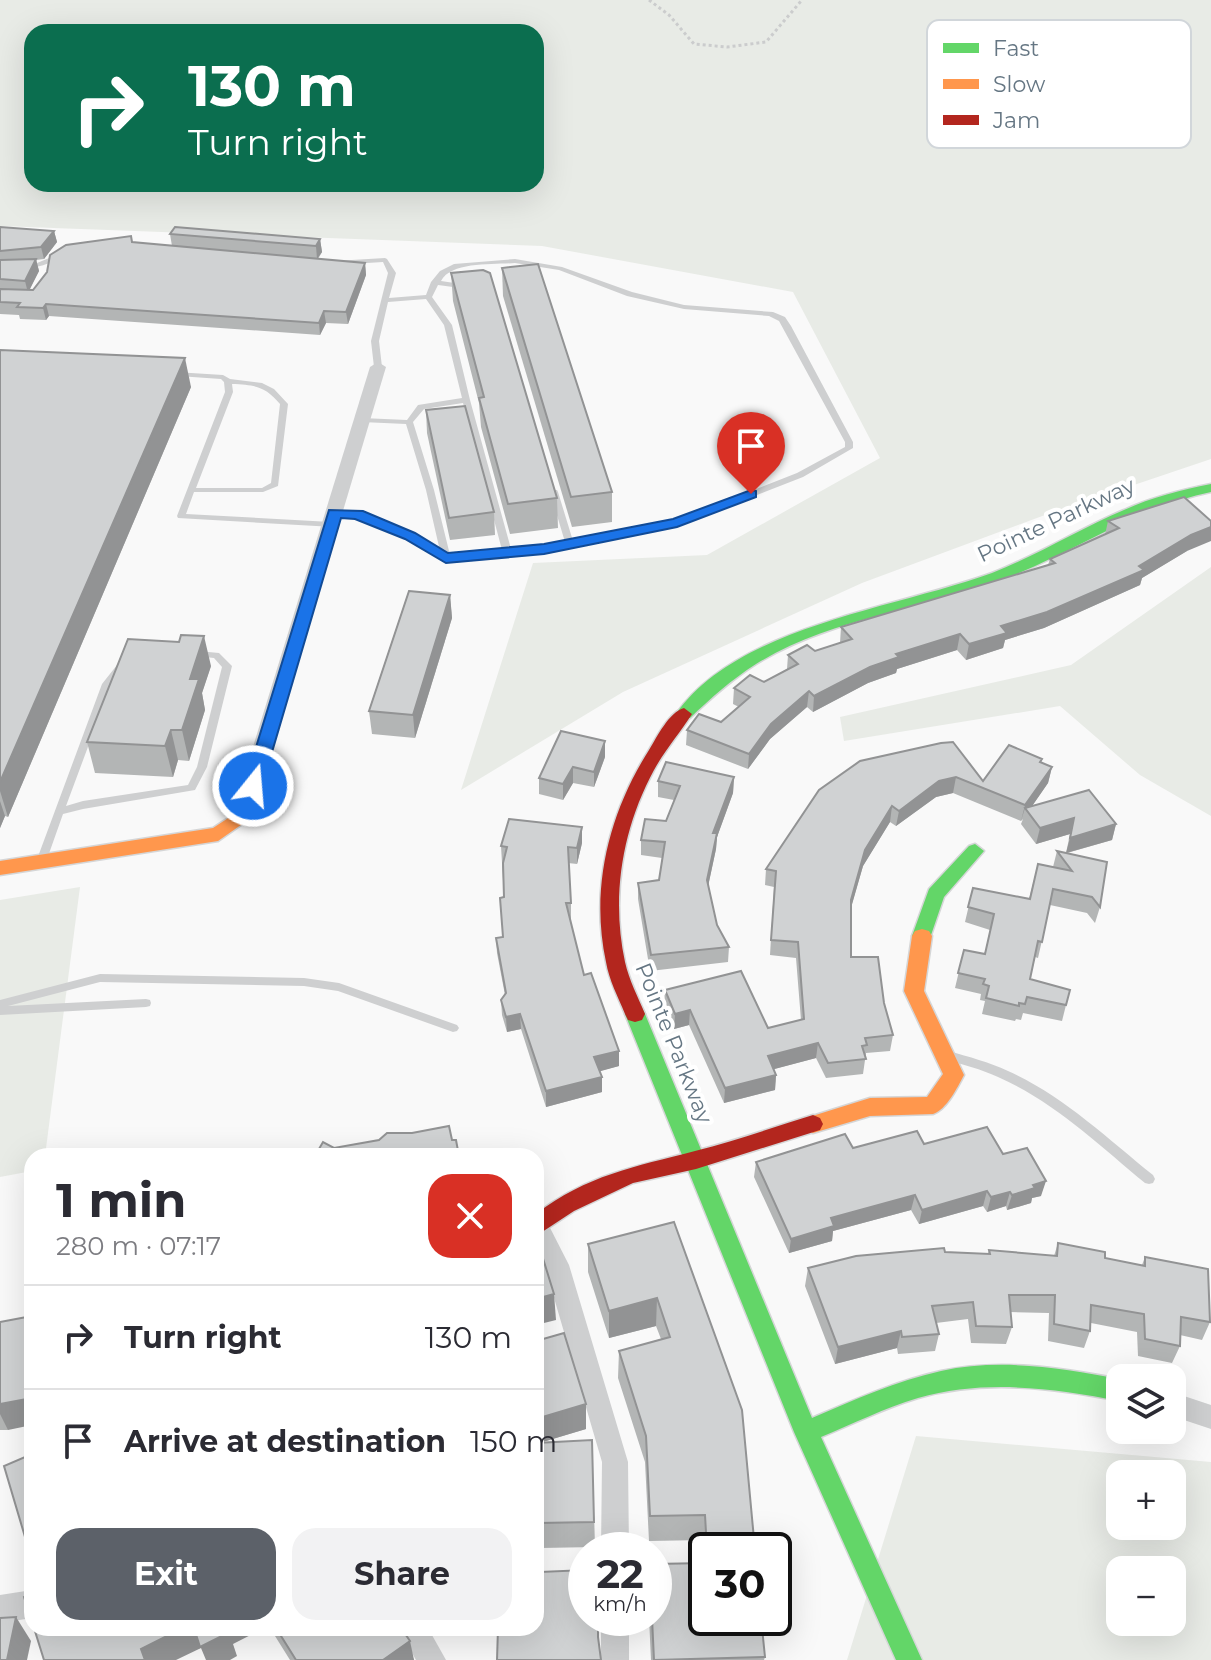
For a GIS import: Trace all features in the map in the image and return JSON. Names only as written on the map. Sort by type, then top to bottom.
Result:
[{"type":"street","points":[[0,868],[218,834],[242,815],[378,367]]},
{"type":"street","name":"Pointe Parkway","points":[[909,1660],[806,1432],[611,949],[610,878],[620,819],[637,777],[662,738],[716,685],[784,642],[832,623],[968,587],[1009,571],[1131,507],[1189,490],[1211,488]]},
{"type":"street","points":[[544,1221],[566,1204],[630,1175],[696,1160],[870,1107],[933,1105],[954,1075],[914,991],[924,926],[936,894],[975,851]]},
{"type":"street","points":[[544,1241],[557,1265],[615,1462],[615,1532]]},
{"type":"street","points":[[806,1432],[924,1385],[1016,1378],[1106,1388]]},
{"type":"street","points":[[1186,1409],[1211,1417]]},
{"type":"street","points":[[0,1609],[24,1605]]},
{"type":"street","points":[[417,1636],[432,1660]]},
{"type":"street","points":[[615,1636],[615,1660]]},
{"type":"lane","points":[[0,267],[46,268],[71,248]]},
{"type":"lane","points":[[328,265],[385,260],[392,273],[375,341],[378,367]]},
{"type":"lane","points":[[228,381],[229,392],[181,516],[333,519],[357,514],[410,536],[446,558],[570,544],[677,523],[800,475],[849,448],[849,442],[782,319],[770,314],[684,307],[630,294],[560,268],[527,262],[456,265],[442,272],[428,297]]},
{"type":"lane","points":[[435,282],[476,289]]},
{"type":"lane","points":[[385,300],[428,297]]},
{"type":"lane","points":[[428,297],[448,325],[507,552]]},
{"type":"lane","points":[[175,374],[223,377],[228,381],[272,387],[284,404],[275,484],[263,490],[192,490]]},
{"type":"lane","points":[[409,422],[421,407],[466,400]]},
{"type":"lane","points":[[362,420],[409,422]]},
{"type":"lane","points":[[409,422],[430,490],[446,558]]},
{"type":"lane","points":[[553,487],[570,544]]},
{"type":"lane","points":[[59,812],[83,805],[192,788],[202,767],[227,666],[216,655],[188,654]]},
{"type":"lane","points":[[41,862],[107,684],[127,658]]},
{"type":"lane","points":[[0,1004],[100,978],[304,982],[339,987],[453,1028]]},
{"type":"lane","points":[[0,1011],[146,1003]]},
{"type":"lane","points":[[945,1056],[978,1061],[1033,1089],[1149,1179]]},
{"type":"path","points":[[649,0],[669,15],[694,44],[727,47],[766,42],[802,0]]},
{"type":"shaded area","points":[[0,0],[1211,0],[1211,459],[1045,515],[862,583],[623,692],[461,790],[533,563],[707,555],[880,458],[793,292],[542,246],[0,226]]},
{"type":"shaded area","points":[[1211,567],[1211,816],[1140,775],[1060,706],[844,741],[840,717],[1071,665]]},
{"type":"shaded area","points":[[80,887],[46,1148],[24,1148],[24,1172],[0,1177],[0,900]]},
{"type":"shaded area","points":[[916,1436],[1211,1462],[1211,1660],[847,1660]]},
{"type":"building","points":[[0,227],[54,231],[41,247],[0,251]]},
{"type":"building","points":[[175,227],[320,239],[316,246],[170,234]]},
{"type":"building","points":[[131,236],[132,242],[365,263],[346,312],[324,311],[319,323],[46,304],[43,308],[17,307],[20,303],[0,302],[0,289],[33,290],[47,272],[50,255],[66,245]]},
{"type":"building","points":[[36,259],[25,281],[0,279],[0,260]]},
{"type":"building","points":[[538,264],[612,492],[571,497],[502,268]]},
{"type":"building","points":[[483,270],[490,273],[557,498],[508,504],[479,398],[484,397],[451,273]]},
{"type":"building","points":[[0,350],[185,358],[0,782]]},
{"type":"building","points":[[465,406],[494,512],[449,518],[426,410]]},
{"type":"building","points":[[1184,497],[1211,521],[1211,527],[1191,535],[1139,566],[1144,570],[1047,612],[1001,626],[1007,633],[969,644],[960,634],[896,654],[899,657],[870,667],[814,696],[809,691],[771,724],[749,754],[687,730],[699,714],[721,722],[750,697],[734,688],[750,675],[764,682],[798,664],[788,655],[807,645],[815,651],[852,639],[841,627],[1055,563],[1050,559],[1119,528],[1108,521]]},
{"type":"building","points":[[409,591],[450,595],[413,715],[369,711]]},
{"type":"building","points":[[181,635],[204,636],[190,679],[199,679],[182,730],[171,730],[165,746],[87,742],[128,639],[179,642]]},
{"type":"building","points":[[561,731],[605,741],[594,772],[573,767],[563,784],[539,778]]},
{"type":"building","points":[[953,742],[983,781],[1009,745],[1042,759],[1040,762],[1052,767],[1025,805],[956,777],[939,781],[899,811],[892,806],[865,850],[851,900],[851,957],[878,957],[884,1003],[893,1035],[865,1038],[867,1045],[862,1046],[866,1059],[828,1063],[818,1043],[768,1056],[776,1075],[725,1088],[690,1010],[675,1014],[665,990],[741,971],[768,1028],[804,1019],[798,942],[771,940],[776,871],[766,869],[819,790],[860,761]]},
{"type":"building","points":[[666,762],[734,777],[713,833],[717,833],[707,880],[717,925],[729,947],[651,955],[638,883],[659,880],[665,842],[641,840],[645,819],[666,821],[680,786],[658,781]]},
{"type":"building","points":[[1089,790],[1116,824],[1070,838],[1074,818],[1040,828],[1025,808]]},
{"type":"building","points":[[509,819],[582,827],[577,848],[568,847],[571,903],[566,903],[584,975],[591,973],[619,1051],[594,1057],[602,1077],[546,1091],[520,1014],[506,1017],[501,1000],[506,993],[496,938],[503,937],[500,898],[504,897],[503,863],[507,847],[501,846]]},
{"type":"building","points":[[1057,851],[1107,862],[1100,907],[1092,897],[1053,889],[1042,942],[1038,941],[1030,979],[1070,990],[1066,1005],[1027,997],[1025,1004],[1019,1003],[1019,1006],[986,998],[989,986],[983,984],[985,979],[958,973],[964,950],[985,954],[994,914],[968,907],[973,888],[1030,899],[1038,864],[1072,871]]},
{"type":"building","points":[[449,1126],[458,1148],[334,1148],[379,1140],[387,1133],[412,1133]]},
{"type":"building","points":[[987,1127],[1003,1154],[1027,1148],[1046,1181],[1012,1195],[1010,1192],[991,1197],[987,1191],[922,1210],[915,1195],[831,1218],[834,1226],[791,1239],[756,1162],[845,1134],[853,1148],[917,1131],[924,1144]]},
{"type":"building","points":[[323,1142],[334,1148],[320,1148]]},
{"type":"building","points":[[674,1222],[742,1410],[753,1532],[706,1532],[705,1515],[650,1516],[646,1436],[619,1351],[670,1337],[657,1298],[609,1311],[588,1244]]},
{"type":"building","points":[[1058,1243],[1105,1252],[1105,1258],[1145,1266],[1145,1257],[1208,1269],[1210,1322],[1181,1317],[1180,1346],[1145,1339],[1144,1314],[1091,1305],[1090,1331],[1054,1324],[1055,1295],[1009,1295],[1012,1327],[976,1326],[973,1302],[932,1306],[939,1334],[902,1337],[901,1331],[838,1347],[808,1268],[856,1256],[944,1248],[945,1252],[990,1254],[989,1250],[1057,1256]]},
{"type":"building","points":[[544,1262],[554,1294],[544,1297]]},
{"type":"building","points":[[24,1318],[24,1400],[0,1404],[0,1322]]},
{"type":"building","points":[[564,1333],[586,1404],[544,1417],[544,1339]]},
{"type":"building","points":[[592,1440],[594,1522],[544,1523],[544,1443]]},
{"type":"building","points":[[24,1457],[24,1534],[4,1466]]},
{"type":"building","points":[[688,1563],[688,1636],[763,1636],[765,1657],[654,1660],[653,1636],[672,1636],[672,1564]]},
{"type":"building","points":[[568,1571],[568,1636],[598,1636],[601,1660],[497,1660],[498,1636],[544,1636],[544,1572]]},
{"type":"building","points":[[16,1617],[7,1660],[0,1660],[0,1618]]},
{"type":"building","points":[[36,1636],[167,1636],[141,1649],[145,1660],[44,1660]]},
{"type":"building","points":[[197,1636],[222,1636],[200,1647]]},
{"type":"building","points":[[281,1636],[407,1636],[410,1641],[383,1660],[296,1660]]},
{"type":"traffic: fast","points":[[684,714],[717,683],[753,659],[791,640],[998,576],[1127,513],[1181,494],[1211,488]]},
{"type":"traffic: fast","points":[[922,936],[936,894],[975,851]]},
{"type":"traffic: fast","points":[[635,1014],[806,1432],[909,1660]]},
{"type":"traffic: fast","points":[[806,1432],[905,1391],[944,1381],[1020,1376],[1106,1387]]},
{"type":"traffic: slow","points":[[0,868],[218,834],[242,815]]},
{"type":"traffic: slow","points":[[813,1124],[870,1107],[933,1105],[954,1075],[914,991],[922,936]]},
{"type":"traffic: jam","points":[[635,1014],[617,968],[610,928],[609,895],[613,862],[631,798],[646,768],[684,714]]},
{"type":"traffic: jam","points":[[544,1221],[566,1204],[630,1175],[696,1160],[813,1124]]},
{"type":"route","points":[[253,786],[335,513],[357,514],[410,536],[446,558],[544,549],[677,523],[751,494]]}]
